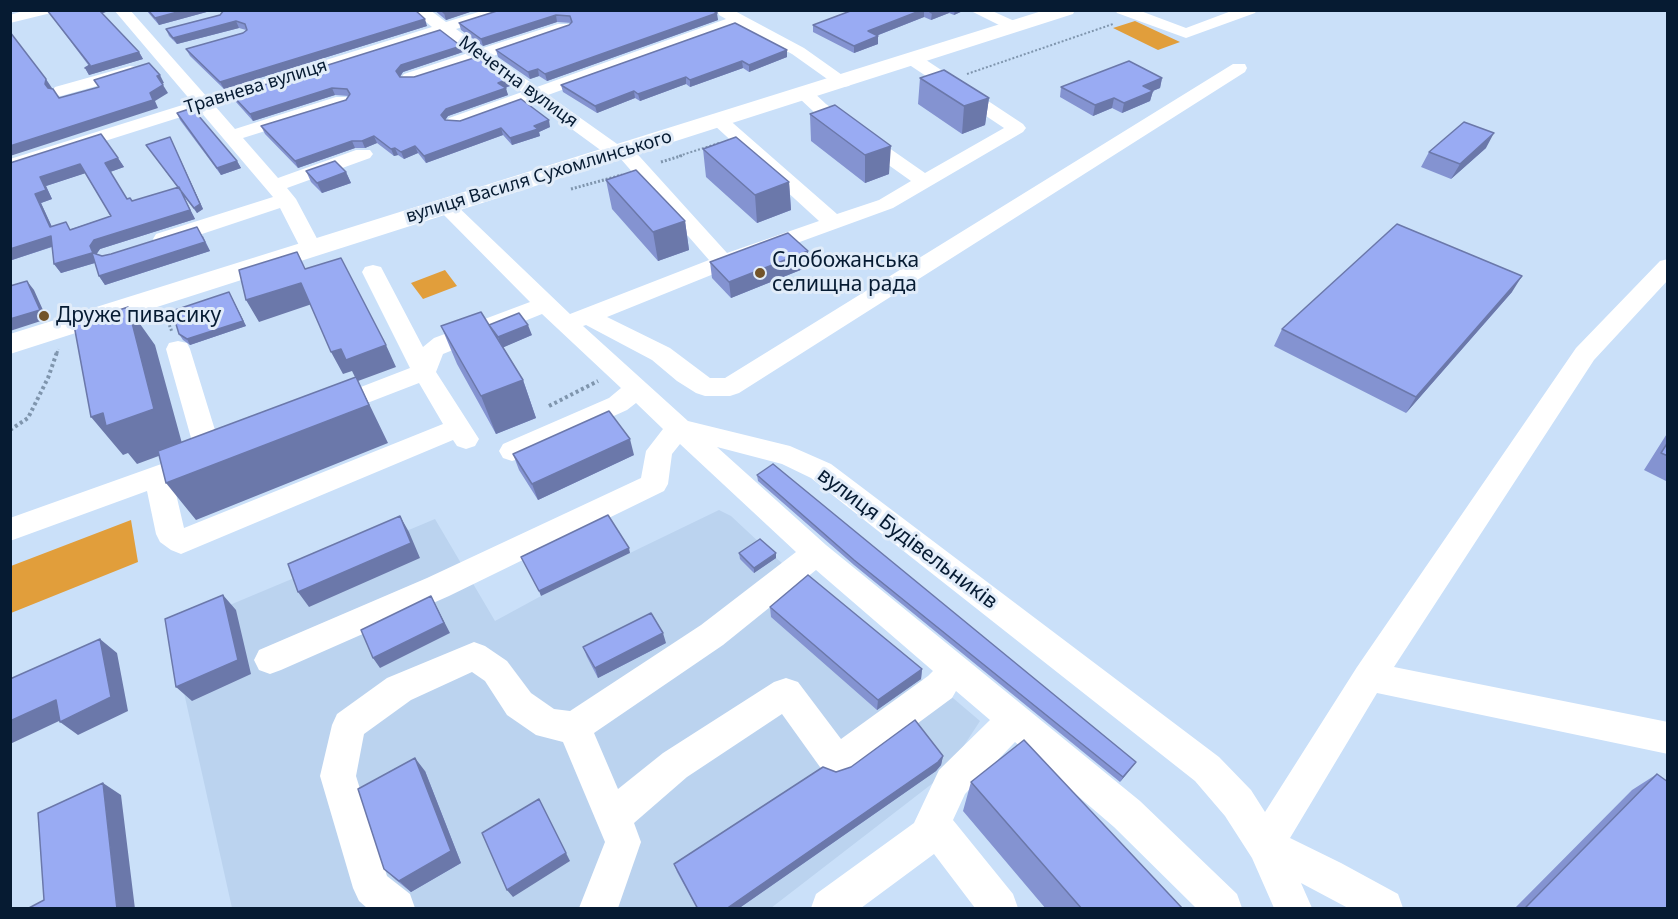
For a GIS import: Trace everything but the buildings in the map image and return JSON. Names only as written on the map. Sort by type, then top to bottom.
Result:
[{"type":"main road","name":"вулиця Василя Сухомлинського","points":[[10,344],[914,60],[1066,10]]},
{"type":"street","points":[[12,19],[46,10]]},
{"type":"street","points":[[122,10],[167,57],[203,104],[280,193],[311,248]]},
{"type":"street","name":"Мечетна вулиця","points":[[418,10],[534,94],[620,152],[723,262]]},
{"type":"street","name":"Травнева вулиця","points":[[10,165],[502,10]]},
{"type":"street","points":[[720,10],[798,51],[843,82]]},
{"type":"street","points":[[976,10],[1015,27]]},
{"type":"street","points":[[1130,13],[1186,33],[1250,10]]},
{"type":"street","points":[[455,122],[739,20]]},
{"type":"street","points":[[410,78],[564,27]]},
{"type":"street","points":[[145,35],[166,30]]},
{"type":"street","points":[[61,91],[167,57]]},
{"type":"street","points":[[424,372],[433,350],[442,344],[566,314],[723,262],[886,204],[1017,128],[914,60]]},
{"type":"street","points":[[566,314],[661,354],[686,375],[705,387],[730,387],[1239,68]]},
{"type":"street","points":[[805,94],[820,108],[925,182]]},
{"type":"street","points":[[232,136],[342,101]]},
{"type":"street","points":[[720,121],[833,222]]},
{"type":"street","points":[[142,246],[280,193],[363,154]]},
{"type":"street","name":"вулиця Будівельників","points":[[446,206],[566,314],[627,380],[679,428],[790,456],[821,471],[1207,769],[1238,803],[1266,845],[1293,909]]},
{"type":"street","points":[[1383,909],[1328,876],[1266,845],[1369,677],[1585,354],[1668,266]]},
{"type":"street","points":[[158,476],[170,534],[181,542],[462,434],[424,372],[373,272]]},
{"type":"street","points":[[10,530],[221,452],[175,341]]},
{"type":"street","points":[[306,418],[424,372]]},
{"type":"street","points":[[512,451],[618,404],[627,380]]},
{"type":"street","points":[[270,660],[438,587],[654,484],[658,451],[679,428],[816,553],[1127,814],[1222,909]]},
{"type":"street","points":[[396,909],[372,888],[338,776],[349,725],[399,689],[474,656],[496,671],[519,704],[548,724],[574,727],[712,635],[816,553]]},
{"type":"street","points":[[613,817],[675,765],[786,693],[837,762],[940,687],[953,670]]},
{"type":"street","points":[[1369,677],[1668,738]]},
{"type":"street","points":[[999,909],[932,824],[952,782],[1015,719]]},
{"type":"street","points":[[574,727],[622,842],[597,909]]},
{"type":"street","points":[[830,909],[937,830]]},
{"type":"path","points":[[947,81],[1130,13]]},
{"type":"path","points":[[164,309],[175,341]]},
{"type":"path","points":[[10,430],[28,418],[57,353]]},
{"type":"path","points":[[549,406],[627,380]]},
{"type":"shaded area","points":[[1135,21],[1180,42],[1158,50],[1113,28]]},
{"type":"shaded area","points":[[445,270],[457,286],[423,299],[411,283]]},
{"type":"shaded area","points":[[719,510],[731,516],[776,558],[921,679],[940,687],[980,721],[946,773],[771,908],[232,908],[170,630],[435,519],[495,621],[541,596]]},
{"type":"shaded area","points":[[131,520],[138,562],[11,613],[11,566]]},
{"type":"place","name":"Слобожанська селищна рада","points":[[760,273]]},
{"type":"place","name":"Друже пивасику","points":[[44,316]]}]
